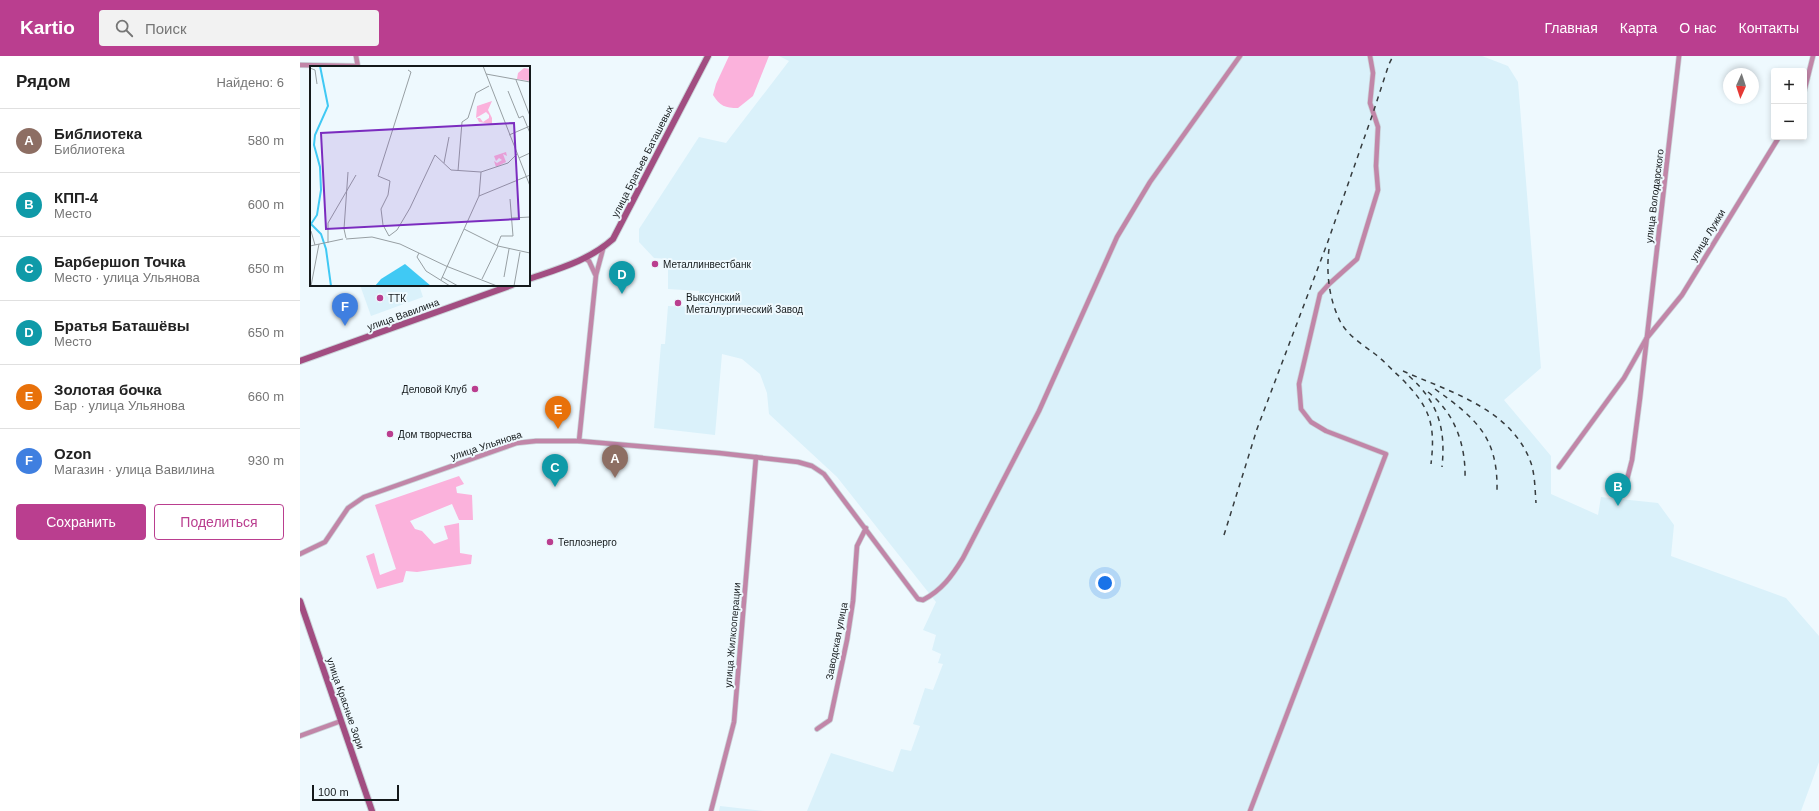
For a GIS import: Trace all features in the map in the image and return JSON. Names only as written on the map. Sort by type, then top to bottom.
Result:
[{"type":"street","points":[[300,65],[358,66],[356,56]]},
{"type":"street","name":"улица Братьев Баташевых","points":[[579,441],[596,275],[603,249],[613,239],[708,56]]},
{"type":"street","name":"улица Ульянова","points":[[300,554],[325,542],[348,508],[364,497],[517,443],[536,441],[579,441],[756,457],[798,462],[812,466],[824,474],[918,599],[923,600],[931,596],[951,577],[963,558],[1039,411],[1117,238],[1150,182],[1240,56]]},
{"type":"street","points":[[1250,811],[1386,454],[1326,431],[1311,422],[1301,409],[1299,384],[1320,294],[1357,259],[1378,190],[1376,166],[1378,127],[1370,103],[1373,73],[1370,56]]},
{"type":"street","name":"улица Володарского","points":[[1623,495],[1632,460],[1679,56]]},
{"type":"street","points":[[1807,78],[1812,56]]},
{"type":"street","name":"улица Лужки","points":[[1646,339],[1682,295],[1777,140]]},
{"type":"street","points":[[530,279],[603,249]]},
{"type":"street","points":[[584,258],[589,261],[596,275]]},
{"type":"street","name":"улица Вавилина","points":[[300,360],[509,286]]},
{"type":"street","points":[[1559,467],[1624,378],[1646,339]]},
{"type":"street","name":"улица Жилкооперации","points":[[711,811],[734,722],[756,457]]},
{"type":"street","name":"Заводская улица","points":[[818,729],[830,720],[849,632],[857,546],[866,528]]},
{"type":"street","name":"улица Красные Зори","points":[[300,601],[372,811]]},
{"type":"street","points":[[300,736],[341,721]]},
{"type":"shaded area","points":[[729,56],[769,56],[753,96],[738,108],[723,106],[713,95],[716,84]]},
{"type":"shaded area","points":[[779,56],[1482,56],[1508,66],[1518,82],[1541,368],[1504,400],[1551,456],[1551,494],[1598,515],[1601,497],[1658,503],[1674,525],[1671,556],[1786,598],[1819,636],[1819,762],[1801,811],[807,811],[831,753],[893,772],[901,749],[911,751],[920,726],[913,724],[925,688],[933,690],[943,664],[938,663],[941,654],[932,650],[936,635],[923,630],[936,602],[837,477],[769,414],[767,393],[760,374],[742,359],[722,354],[715,435],[654,428],[661,344],[665,344],[668,306],[698,307],[699,291],[668,289],[668,259],[654,258],[639,242],[639,229],[699,137],[726,143],[789,61]]},
{"type":"shaded area","points":[[360,286],[419,286],[423,297],[371,316]]},
{"type":"shaded area","points":[[459,476],[464,484],[456,487],[457,493],[472,495],[473,520],[459,520],[452,504],[410,521],[415,529],[422,531],[434,544],[448,539],[444,526],[459,523],[460,553],[472,555],[471,564],[417,572],[406,571],[403,582],[377,589],[366,556],[374,553],[380,575],[396,569],[375,505]]},
{"type":"shaded area","points":[[720,806],[765,811],[719,811]]},
{"type":"railway","points":[[1224,535],[1257,429],[1327,244],[1393,56]]},
{"type":"railway","points":[[1329,249],[1328,277],[1336,313],[1347,331],[1400,377],[1410,387],[1424,406],[1431,426],[1431,464]]},
{"type":"railway","points":[[1403,371],[1459,395],[1478,405],[1495,416],[1510,429],[1522,444],[1531,463],[1536,503]]},
{"type":"railway","points":[[1409,376],[1427,396],[1438,417],[1443,440],[1442,467]]},
{"type":"railway","points":[[1435,389],[1462,409],[1481,430],[1488,442],[1493,456],[1496,471],[1497,490]]},
{"type":"railway","points":[[1428,392],[1445,410],[1457,431],[1461,442],[1465,466],[1465,479]]},
{"type":"place","name":"Металлинвестбанк","points":[[655,264]]},
{"type":"place","name":"Братья Баташёвы","points":[[622,294]]},
{"type":"place","name":"ТТК","points":[[380,298]]},
{"type":"place","name":"Выксунский Металлургический Завод","points":[[678,303]]},
{"type":"place","name":"Ozon","points":[[345,326]]},
{"type":"place","name":"Деловой Клуб","points":[[475,389]]},
{"type":"place","name":"Золотая бочка","points":[[558,429]]},
{"type":"place","name":"Дом творчества","points":[[390,434]]},
{"type":"place","name":"Библиотека","points":[[615,478]]},
{"type":"place","name":"Барбершоп Точка","points":[[555,487]]},
{"type":"place","name":"КПП-4","points":[[1618,506]]},
{"type":"place","name":"Теплоэнерго","points":[[550,542]]}]
